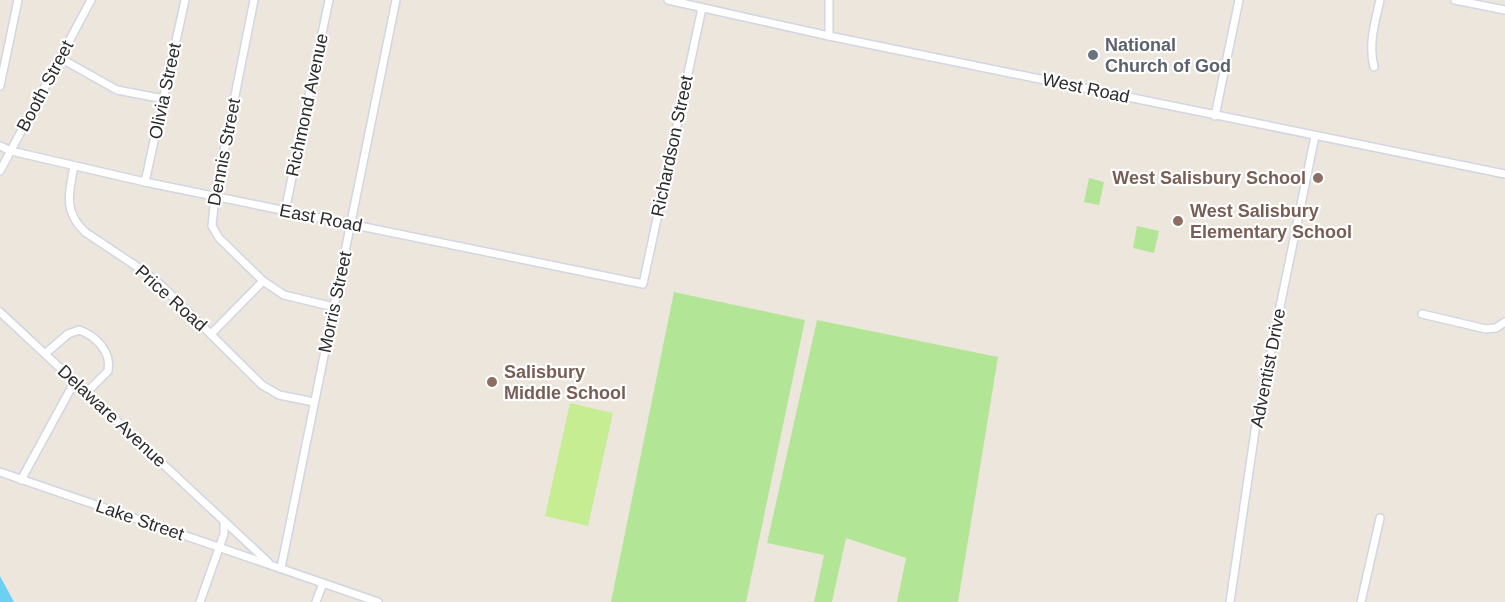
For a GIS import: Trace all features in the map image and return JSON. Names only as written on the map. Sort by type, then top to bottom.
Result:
[{"type":"street","points":[[0,86],[18,0]]},
{"type":"street","name":"Booth Street","points":[[0,171],[91,0]]},
{"type":"street","name":"Olivia Street","points":[[146,182],[185,0]]},
{"type":"street","name":"Dennis Street","points":[[254,0],[215,196],[212,226],[219,238],[263,281],[284,295],[334,307]]},
{"type":"street","name":"Richmond Avenue","points":[[285,211],[329,0]]},
{"type":"street","name":"Morris Street","points":[[281,568],[396,0]]},
{"type":"street","name":"West Road","points":[[668,0],[682,1],[702,8],[829,36],[1505,174]]},
{"type":"street","points":[[829,0],[829,36]]},
{"type":"street","points":[[1215,116],[1239,0]]},
{"type":"street","points":[[1374,67],[1371,56],[1372,39],[1380,0]]},
{"type":"street","points":[[1455,0],[1505,10]]},
{"type":"street","name":"Richardson Street","points":[[643,284],[702,8]]},
{"type":"street","points":[[60,58],[117,90],[164,99]]},
{"type":"street","name":"Adventist Drive","points":[[1230,602],[1258,415],[1315,136]]},
{"type":"street","name":"East Road","points":[[0,146],[10,151],[146,182],[643,284]]},
{"type":"street","name":"Price Road","points":[[74,166],[69,204],[77,225],[153,278],[252,377],[269,390],[289,398],[314,402]]},
{"type":"street","points":[[211,334],[263,281]]},
{"type":"street","points":[[1422,314],[1486,329],[1496,328],[1505,322]]},
{"type":"street","name":"Delaware Avenue","points":[[1,315],[46,353],[271,565]]},
{"type":"street","points":[[46,353],[68,334],[79,330],[99,343],[106,351],[109,366],[108,370],[87,392]]},
{"type":"street","points":[[21,480],[75,381]]},
{"type":"street","name":"Lake Street","points":[[0,472],[378,602]]},
{"type":"street","points":[[1361,602],[1380,518]]},
{"type":"street","points":[[200,602],[224,534],[224,521]]},
{"type":"street","points":[[316,602],[323,583]]},
{"type":"green space","points":[[1089,178],[1104,182],[1099,205],[1084,202]]},
{"type":"green space","points":[[1137,226],[1159,231],[1154,253],[1133,248]]},
{"type":"green space","points":[[674,292],[805,320],[746,602],[611,602]]},
{"type":"green space","points":[[817,320],[998,357],[958,602],[897,602],[906,558],[846,538],[832,602],[814,602],[824,555],[767,543]]},
{"type":"green space","points":[[570,403],[613,413],[588,526],[545,516]]},
{"type":"water","points":[[0,576],[14,602],[0,602]]},
{"type":"place","name":"National Church of God","points":[[1093,55]]},
{"type":"place","name":"West Salisbury School","points":[[1318,178]]},
{"type":"place","name":"West Salisbury Elementary School","points":[[1178,221]]},
{"type":"place","name":"Salisbury Middle School","points":[[492,382]]}]
